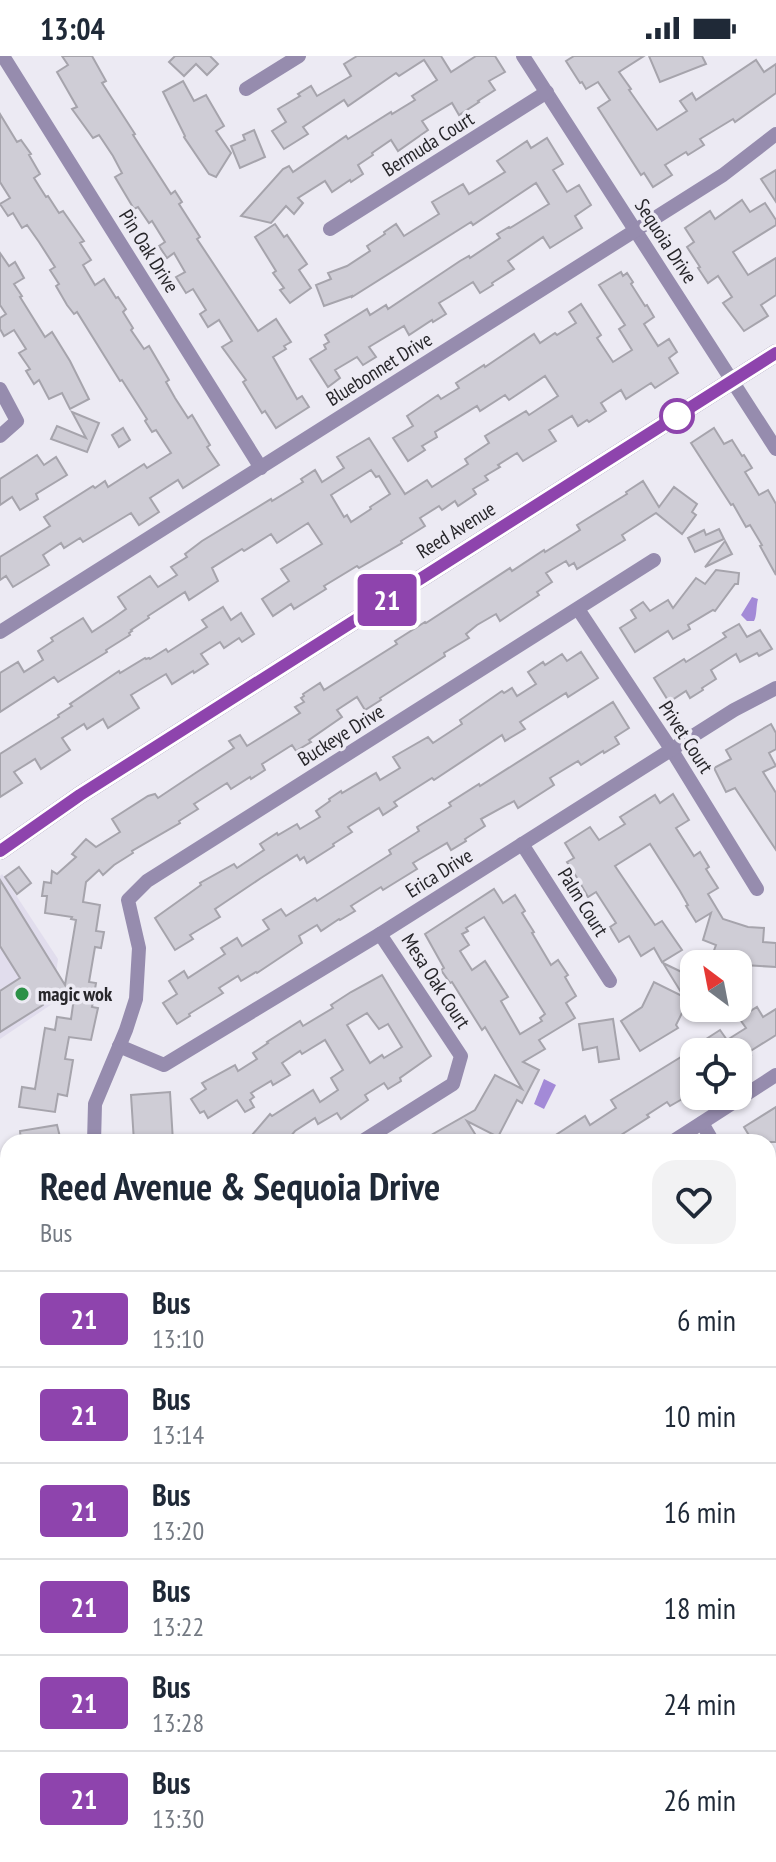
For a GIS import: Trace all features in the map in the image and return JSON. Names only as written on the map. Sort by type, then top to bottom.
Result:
[{"type":"main road","name":"Reed Avenue","points":[[0,851],[80,795],[776,353]]},
{"type":"street","name":"Pin Oak Drive","points":[[3,56],[261,468]]},
{"type":"street","points":[[246,89],[299,56]]},
{"type":"street","name":"Sequoia Drive","points":[[523,56],[776,449]]},
{"type":"street","name":"Bermuda Court","points":[[330,229],[547,92]]},
{"type":"street","name":"Bluebonnet Drive","points":[[0,632],[723,175],[776,134]]},
{"type":"street","points":[[0,389],[17,421],[0,436]]},
{"type":"street","name":"Buckeye Drive","points":[[119,1046],[136,999],[139,948],[128,900],[147,881],[654,560]]},
{"type":"street","name":"Privet Court","points":[[578,609],[671,749],[757,889]]},
{"type":"street","name":"Erica Drive","points":[[119,1046],[164,1065],[380,934],[734,710],[776,688]]},
{"type":"street","name":"Palm Court","points":[[522,844],[610,981]]},
{"type":"street","name":"Mesa Oak Court","points":[[374,1134],[453,1084],[461,1056],[380,934]]},
{"type":"street","points":[[94,1134],[95,1104],[119,1046]]},
{"type":"street","points":[[685,1134],[776,1075]]},
{"type":"street","points":[[702,1123],[708,1134]]},
{"type":"shaded area","points":[[752,597],[758,599],[756,616],[754,621],[747,621],[741,615]]},
{"type":"shaded area","points":[[2,874],[58,959],[52,1004],[0,1039],[0,876]]},
{"type":"shaded area","points":[[544,1079],[556,1085],[544,1109],[534,1104]]},
{"type":"building","points":[[62,56],[92,56],[106,81],[102,83],[133,135],[171,194],[175,191],[182,202],[179,204],[200,237],[197,239],[258,331],[276,319],[291,342],[273,357],[297,399],[302,396],[309,407],[276,428],[265,411],[262,413],[243,382],[246,380],[222,347],[232,341],[219,320],[208,327],[200,314],[206,310],[193,289],[186,293],[176,277],[185,272],[174,253],[167,258],[159,246],[165,242],[152,221],[149,223],[138,207],[134,209],[115,177],[122,173],[113,156],[99,135],[93,138],[72,109],[77,107],[57,72],[68,65]]},
{"type":"building","points":[[175,56],[210,56],[218,64],[207,75],[196,64],[184,76],[169,62]]},
{"type":"building","points":[[357,56],[441,56],[451,72],[476,56],[495,56],[505,72],[489,81],[495,90],[459,115],[452,103],[422,121],[428,130],[398,151],[391,140],[372,153],[358,165],[363,174],[351,182],[332,192],[325,181],[298,198],[303,203],[294,214],[286,206],[271,223],[241,216],[283,169],[289,166],[293,172],[346,136],[348,139],[415,100],[412,96],[437,80],[424,60],[399,76],[396,73],[348,106],[344,100],[303,127],[308,134],[284,149],[272,131],[286,122],[278,109],[311,86],[317,96],[351,76],[344,64]]},
{"type":"building","points":[[574,56],[644,56],[619,72],[657,130],[687,111],[680,101],[692,93],[696,100],[756,60],[764,72],[776,64],[776,93],[735,122],[733,119],[700,139],[704,145],[665,165],[672,175],[653,187],[644,173],[641,175],[598,108],[610,100],[598,82],[586,89],[566,61]]},
{"type":"building","points":[[649,56],[702,56],[706,64],[660,82]]},
{"type":"building","points":[[183,81],[194,101],[206,95],[224,126],[216,131],[231,153],[216,177],[209,174],[184,137],[163,92]]},
{"type":"building","points":[[0,114],[17,142],[21,140],[31,154],[40,174],[34,178],[46,197],[59,213],[63,211],[84,241],[80,243],[91,260],[83,265],[95,285],[104,279],[118,297],[126,309],[123,312],[133,328],[131,330],[144,349],[149,346],[169,380],[166,382],[175,398],[188,418],[192,415],[219,465],[183,488],[178,480],[150,498],[159,512],[139,525],[131,513],[83,542],[80,538],[64,548],[61,543],[43,555],[49,565],[13,587],[6,576],[0,580],[0,557],[50,526],[44,517],[93,486],[95,488],[105,481],[108,487],[144,464],[147,468],[171,453],[156,430],[152,432],[145,421],[147,419],[77,312],[74,314],[67,305],[50,270],[55,267],[39,242],[27,225],[22,228],[13,213],[8,216],[0,204],[10,198],[0,182]]},
{"type":"building","points":[[254,130],[265,157],[240,168],[231,146],[245,140],[243,135]]},
{"type":"building","points":[[547,138],[563,164],[553,170],[567,192],[579,185],[591,205],[575,216],[582,228],[550,248],[543,237],[508,261],[514,269],[493,285],[480,293],[473,282],[439,303],[446,314],[409,335],[404,326],[369,347],[376,357],[363,365],[357,357],[335,370],[340,378],[328,387],[310,359],[326,349],[324,345],[329,342],[325,335],[367,309],[370,315],[386,305],[388,309],[500,238],[497,234],[549,204],[536,183],[473,225],[471,222],[352,297],[324,306],[316,285],[331,279],[328,273],[347,266],[370,251],[367,246],[396,224],[404,236],[439,214],[432,202],[463,184],[469,194],[505,172],[497,161],[527,141],[531,148]]},
{"type":"building","points":[[776,170],[776,202],[761,179]]},
{"type":"building","points":[[742,200],[750,212],[765,203],[776,220],[776,225],[733,252],[748,275],[776,258],[776,295],[761,305],[768,316],[744,331],[723,303],[732,297],[718,276],[708,283],[698,268],[687,247],[694,242],[685,228],[710,211],[715,219]]},
{"type":"building","points":[[275,224],[284,237],[287,235],[307,264],[299,270],[311,288],[290,303],[280,290],[284,288],[273,273],[276,271],[255,237]]},
{"type":"building","points":[[0,253],[9,266],[15,262],[24,278],[14,284],[20,297],[45,337],[52,332],[89,399],[70,409],[62,393],[49,399],[39,380],[34,384],[26,371],[30,369],[19,353],[26,349],[14,330],[4,336],[0,329],[0,318],[6,314],[0,305]]},
{"type":"building","points":[[621,272],[623,276],[627,273],[654,317],[644,324],[658,346],[669,339],[677,352],[669,358],[678,373],[655,388],[651,383],[626,399],[621,390],[601,403],[606,411],[589,422],[587,420],[578,426],[572,416],[549,430],[556,441],[523,461],[517,453],[498,465],[500,467],[485,476],[488,480],[473,489],[476,494],[458,506],[455,501],[442,510],[439,506],[420,518],[425,526],[402,543],[324,586],[326,589],[294,609],[291,604],[273,616],[262,599],[289,581],[281,569],[322,544],[308,523],[277,543],[271,534],[244,551],[242,549],[212,568],[218,581],[189,600],[185,592],[148,616],[131,630],[130,635],[107,652],[58,682],[54,677],[0,712],[0,673],[18,662],[24,672],[43,660],[38,651],[53,641],[51,638],[83,618],[92,632],[126,609],[118,597],[150,576],[158,587],[177,575],[171,567],[187,557],[185,554],[202,541],[303,482],[301,479],[315,470],[322,482],[344,468],[337,457],[369,438],[405,494],[427,480],[432,487],[468,464],[465,459],[489,443],[485,436],[526,411],[529,415],[558,396],[545,376],[509,400],[505,395],[480,411],[477,406],[435,432],[437,437],[422,446],[425,450],[408,461],[393,438],[413,426],[407,416],[438,395],[441,399],[459,388],[456,383],[484,365],[534,334],[540,343],[576,323],[569,312],[581,304],[601,335],[597,338],[613,362],[632,350],[619,329],[625,325],[599,285]],"holes":[[[371,470],[376,477],[379,476],[390,494],[351,522],[347,515],[344,517],[331,495]]]},
{"type":"building","points":[[72,412],[99,423],[87,452],[51,439],[57,426],[86,438]]},
{"type":"building","points":[[123,428],[130,440],[119,447],[112,435]]},
{"type":"building","points":[[714,428],[724,444],[732,440],[744,455],[752,468],[745,472],[759,495],[768,490],[776,504],[776,575],[750,525],[746,527],[691,443]]},
{"type":"building","points":[[37,455],[44,465],[56,457],[67,475],[36,494],[38,499],[20,510],[12,497],[0,505],[0,479]]},
{"type":"building","points":[[643,481],[659,507],[674,487],[697,504],[692,512],[696,515],[682,534],[656,513],[622,535],[625,540],[577,569],[574,563],[569,566],[566,561],[546,573],[552,582],[537,592],[539,595],[500,621],[496,614],[477,625],[466,634],[469,638],[365,710],[357,697],[337,710],[342,717],[309,740],[311,742],[296,751],[292,745],[262,764],[265,770],[231,789],[227,783],[194,804],[198,809],[180,823],[132,851],[103,875],[99,870],[86,882],[83,902],[100,905],[96,931],[104,932],[101,948],[95,947],[89,982],[96,983],[92,1007],[98,1008],[91,1040],[69,1037],[65,1059],[73,1060],[67,1096],[58,1094],[55,1112],[19,1107],[22,1087],[35,1089],[45,1028],[55,1030],[57,1017],[71,1019],[74,998],[64,996],[64,992],[59,995],[45,993],[43,1005],[0,1032],[0,991],[20,978],[0,946],[0,880],[65,985],[76,920],[45,913],[47,896],[42,896],[44,882],[51,883],[52,871],[57,874],[76,857],[72,854],[86,839],[96,847],[120,832],[112,819],[148,796],[155,794],[158,798],[234,748],[229,741],[240,735],[247,746],[300,713],[295,707],[304,702],[301,698],[303,694],[320,683],[324,690],[510,568],[512,571],[545,552],[580,530],[577,525]]},
{"type":"building","points":[[719,529],[724,539],[695,552],[688,538],[704,530],[706,535]]},
{"type":"building","points":[[725,541],[732,554],[705,567]]},
{"type":"building","points":[[716,570],[739,573],[738,584],[715,611],[688,625],[690,629],[673,639],[668,631],[635,652],[620,628],[636,618],[631,610],[643,602],[650,611],[668,600],[673,608],[696,578],[705,584]]},
{"type":"building","points":[[223,607],[231,620],[241,613],[254,634],[242,642],[239,638],[224,648],[220,642],[201,654],[208,664],[172,684],[166,674],[131,695],[139,708],[108,728],[103,719],[87,729],[84,724],[62,738],[70,750],[41,769],[35,759],[14,772],[22,783],[0,797],[0,754],[59,717],[72,706],[70,704],[119,671],[166,649],[168,652],[207,627],[202,620]]},
{"type":"building","points":[[739,624],[747,637],[760,630],[772,649],[740,662],[736,654],[711,670],[716,679],[703,690],[690,698],[686,691],[669,702],[654,678],[726,637],[723,633]]},
{"type":"building","points":[[581,652],[598,678],[568,697],[566,693],[520,722],[525,729],[505,741],[502,735],[394,802],[397,806],[383,815],[379,808],[348,827],[352,832],[307,863],[304,857],[300,860],[297,855],[261,878],[215,909],[220,917],[190,935],[193,939],[175,950],[155,918],[200,883],[234,864],[237,868],[264,850],[260,844],[277,833],[297,824],[300,829],[320,817],[316,811],[341,791],[376,773],[380,780],[400,768],[393,757],[428,737],[433,743],[502,691],[504,693],[512,688],[517,696],[536,684],[528,672],[543,662],[545,665],[562,654],[567,661]]},
{"type":"building","points":[[613,702],[629,728],[615,737],[619,744],[581,765],[578,761],[550,778],[554,785],[518,808],[514,801],[481,819],[485,826],[466,841],[451,850],[447,843],[413,863],[417,869],[351,906],[355,911],[321,931],[317,925],[299,936],[302,943],[257,973],[241,981],[238,976],[219,988],[223,993],[177,1024],[163,1003],[177,994],[169,981],[184,971],[188,978],[225,954],[221,948],[237,938],[242,946],[269,929],[263,920],[281,909],[286,916],[315,898],[317,901],[391,854],[389,850],[419,831],[417,827],[451,806],[449,803]]},
{"type":"building","points":[[771,724],[776,733],[776,749],[769,753],[776,766],[763,772],[776,793],[776,850],[735,788],[726,792],[714,768],[731,759],[726,750]]},
{"type":"building","points":[[673,794],[689,820],[676,828],[694,856],[700,852],[718,888],[708,894],[723,919],[748,927],[764,928],[763,942],[776,943],[776,967],[752,966],[752,950],[714,950],[716,945],[703,940],[711,913],[696,922],[650,844],[615,866],[655,925],[662,921],[682,950],[662,962],[654,948],[641,956],[629,936],[619,942],[610,927],[616,923],[596,892],[588,897],[567,862],[574,858],[565,843],[590,827],[599,840],[625,824],[620,817],[655,795],[660,803]]},
{"type":"building","points":[[19,867],[31,883],[17,894],[5,877]]},
{"type":"building","points":[[494,889],[503,903],[515,895],[551,965],[558,960],[576,996],[566,1003],[575,1018],[539,1040],[545,1049],[523,1062],[539,1070],[522,1103],[517,1100],[500,1134],[492,1134],[467,1121],[475,1134],[433,1134],[475,1110],[495,1075],[522,1089],[485,1027],[482,1030],[441,970],[444,968],[425,934]],"holes":[[[484,917],[545,1014],[540,1018],[542,1021],[520,1034],[501,1001],[508,997],[485,961],[472,970],[460,951],[469,945],[462,934],[468,931],[466,928]]]},
{"type":"building","points":[[663,963],[680,971],[680,991]]},
{"type":"building","points":[[382,975],[431,1056],[388,1089],[384,1083],[365,1095],[368,1100],[341,1119],[337,1113],[318,1124],[315,1118],[293,1134],[253,1134],[270,1114],[272,1116],[313,1090],[320,1102],[338,1090],[331,1078],[343,1070],[325,1040],[282,1063],[290,1075],[273,1085],[271,1081],[251,1093],[254,1097],[250,1100],[254,1107],[245,1112],[237,1100],[208,1118],[204,1111],[200,1113],[191,1099],[206,1089],[202,1083],[235,1065],[238,1071],[257,1059],[253,1053],[267,1042],[300,1021],[303,1026],[333,1008],[331,1005]],"holes":[[[367,1013],[379,1029],[388,1024],[402,1047],[370,1063],[347,1025]]]},
{"type":"building","points":[[654,982],[680,995],[678,1028],[640,1051],[621,1021],[642,1007]]},
{"type":"building","points":[[757,1007],[763,1017],[776,1009],[776,1035],[752,1050],[752,1038],[730,1038],[746,1028],[742,1022],[752,1022],[752,1010]]},
{"type":"building","points":[[613,1019],[619,1059],[599,1062],[597,1047],[583,1050],[579,1024]]},
{"type":"building","points":[[720,1030],[726,1038],[708,1038]]},
{"type":"building","points":[[680,1058],[680,1100],[670,1106],[667,1102],[622,1134],[557,1134],[585,1116],[590,1125],[616,1108],[611,1100]]},
{"type":"building","points":[[170,1092],[173,1134],[133,1134],[131,1095]]},
{"type":"building","points":[[776,1107],[776,1134],[748,1134],[744,1127]]},
{"type":"building","points":[[57,1125],[59,1134],[20,1134],[20,1131]]},
{"type":"bus line","name":"21","points":[[0,851],[80,795],[776,353]]},
{"type":"place","name":"magic wok","points":[[22,994]]}]
